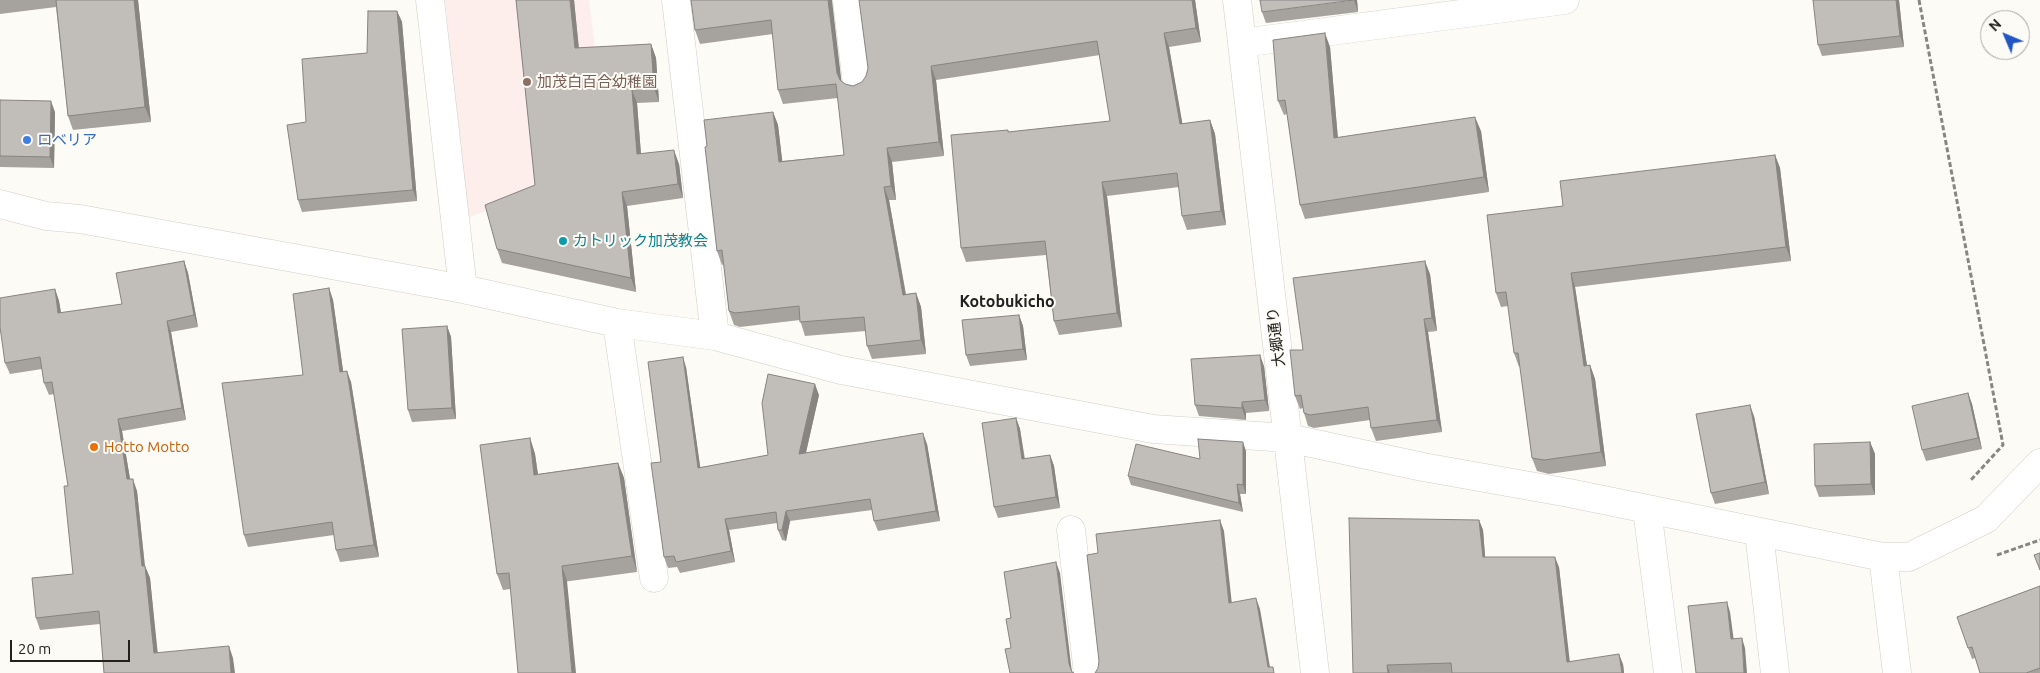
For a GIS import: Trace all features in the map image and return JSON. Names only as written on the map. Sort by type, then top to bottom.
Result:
[{"type":"street","points":[[430,0],[463,289]]},
{"type":"street","points":[[676,0],[715,336]]},
{"type":"street","points":[[847,0],[857,84]]},
{"type":"street","name":"大郷通り","points":[[1237,0],[1315,673]]},
{"type":"street","points":[[1242,43],[1565,0]]},
{"type":"street","points":[[0,204],[46,216],[80,219],[463,289],[617,323],[715,336],[841,370],[1153,429],[1288,438],[1423,467],[1647,509],[1883,557],[1909,557],[1986,519],[2040,464]]},
{"type":"street","points":[[617,323],[654,578]]},
{"type":"street","points":[[1647,509],[1668,673]]},
{"type":"street","points":[[1071,530],[1088,673]]},
{"type":"street","points":[[1759,532],[1775,673]]},
{"type":"street","points":[[1883,557],[1897,673]]},
{"type":"path","points":[[1919,0],[2003,445],[1967,484]]},
{"type":"path","points":[[1995,556],[2040,540]]},
{"type":"shaded area","name":"加茂白百合幼稚園","points":[[445,0],[589,0],[609,163],[468,218]]},
{"type":"building","points":[[56,0],[134,0],[145,107],[68,116]]},
{"type":"building","points":[[516,0],[570,0],[575,48],[651,44],[654,88],[632,90],[637,154],[674,150],[678,184],[622,192],[631,278],[497,249],[485,205],[535,185]]},
{"type":"building","points":[[691,0],[828,0],[837,73],[840,80],[845,84],[853,86],[862,82],[868,68],[859,0],[1192,0],[1196,28],[1164,33],[1180,124],[1210,120],[1221,211],[1182,216],[1177,173],[1102,182],[1117,313],[1054,321],[1045,241],[961,248],[951,135],[1008,130],[1008,132],[1110,121],[1097,41],[931,66],[939,142],[887,148],[891,186],[884,187],[903,295],[916,293],[921,340],[867,346],[864,317],[800,322],[799,306],[735,313],[729,311],[722,250],[717,251],[705,147],[707,146],[704,120],[773,112],[779,162],[844,155],[836,84],[778,90],[771,20],[695,30]]},
{"type":"building","points":[[1260,0],[1354,0],[1262,12]]},
{"type":"building","points":[[1813,0],[1896,0],[1900,36],[1818,45]]},
{"type":"building","points":[[368,11],[397,11],[413,190],[298,200],[287,125],[306,122],[302,59],[367,53]]},
{"type":"building","points":[[1325,33],[1334,138],[1475,117],[1484,177],[1300,205],[1285,100],[1278,101],[1273,40]]},
{"type":"building","name":"ロベリア","points":[[0,100],[51,101],[50,157],[0,156]]},
{"type":"building","points":[[1775,155],[1786,247],[1571,273],[1584,366],[1590,365],[1601,452],[1544,460],[1532,458],[1518,353],[1514,353],[1506,292],[1496,293],[1487,215],[1563,206],[1560,181]]},
{"type":"building","points":[[184,261],[194,315],[167,321],[182,408],[118,419],[127,479],[133,479],[154,653],[229,646],[231,673],[104,673],[99,611],[36,618],[32,578],[73,574],[64,486],[68,486],[52,382],[44,383],[40,357],[5,363],[0,327],[0,298],[55,289],[58,313],[122,304],[116,273]]},
{"type":"building","points":[[1425,261],[1432,318],[1424,319],[1437,420],[1371,428],[1368,407],[1310,415],[1304,413],[1301,395],[1295,396],[1290,350],[1303,350],[1293,278]]},
{"type":"building","points":[[329,288],[340,372],[347,371],[374,545],[336,550],[332,522],[244,535],[222,383],[303,375],[293,294]]},
{"type":"building","points":[[1019,315],[1023,349],[966,355],[962,320]]},
{"type":"building","points":[[447,326],[452,408],[408,410],[402,329]]},
{"type":"building","points":[[1260,355],[1265,400],[1242,402],[1242,408],[1195,405],[1191,359]]},
{"type":"building","points":[[683,357],[698,468],[768,455],[762,403],[768,374],[815,384],[799,454],[923,433],[936,511],[874,521],[870,499],[786,511],[782,530],[778,530],[776,512],[725,519],[731,551],[676,562],[674,556],[664,557],[651,463],[661,462],[648,362]]},
{"type":"building","points":[[1968,393],[1978,438],[1922,450],[1912,406]]},
{"type":"building","points":[[1750,405],[1765,482],[1711,493],[1696,414]]},
{"type":"building","points":[[1016,418],[1022,459],[1050,455],[1056,497],[994,507],[982,423]]},
{"type":"building","points":[[530,438],[534,475],[618,463],[632,556],[562,566],[572,673],[518,673],[509,573],[497,574],[480,445]]},
{"type":"building","points":[[1198,439],[1243,442],[1243,485],[1237,484],[1239,503],[1128,476],[1136,444],[1200,459]]},
{"type":"building","points":[[1870,442],[1871,484],[1815,486],[1814,444]]},
{"type":"building","points":[[1349,518],[1479,520],[1483,557],[1555,557],[1567,662],[1619,654],[1622,673],[1452,673],[1451,663],[1387,665],[1388,673],[1353,673]]},
{"type":"building","points":[[1220,520],[1229,603],[1256,598],[1268,667],[1273,667],[1274,673],[1095,673],[1099,661],[1087,555],[1098,553],[1096,534]]},
{"type":"building","points":[[2040,553],[2040,570],[2034,555]]},
{"type":"building","points":[[1056,562],[1069,664],[1074,673],[1010,673],[1005,649],[1011,648],[1006,619],[1011,618],[1004,572]]},
{"type":"building","points":[[2040,586],[2040,668],[2026,673],[1980,673],[1972,647],[1968,648],[1957,617]]},
{"type":"building","points":[[1727,602],[1731,639],[1742,638],[1744,673],[1696,673],[1688,606]]},
{"type":"place","name":"加茂白百合幼稚園","points":[[527,82]]},
{"type":"place","name":"ロベリア","points":[[27,140]]},
{"type":"place","name":"カトリック加茂教会","points":[[563,241]]},
{"type":"place","name":"Hotto Motto","points":[[94,447]]},
{"type":"district","name":"Kotobukicho","points":[[1007,302]]}]
